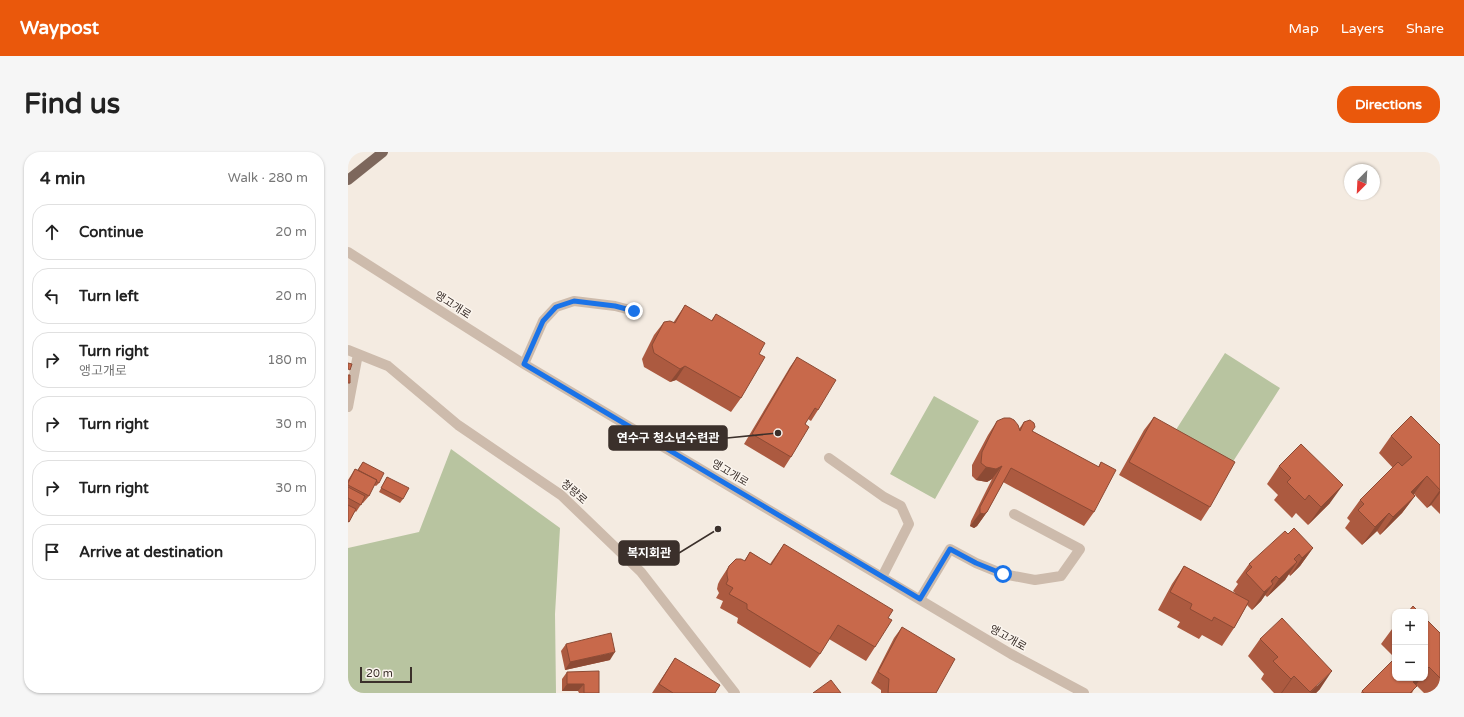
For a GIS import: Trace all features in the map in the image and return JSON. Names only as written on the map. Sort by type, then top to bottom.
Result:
[{"type":"main road","points":[[348,180],[383,152]]},
{"type":"street","name":"앵고개로","points":[[348,252],[524,364],[1011,654],[1084,693]]},
{"type":"street","points":[[524,364],[543,321],[556,307],[574,301],[615,306],[634,311]]},
{"type":"street","name":"청량로","points":[[349,401],[353,352],[388,366],[458,425],[561,495],[641,572],[734,693]]},
{"type":"street","points":[[829,458],[901,506],[909,524],[882,577]]},
{"type":"street","points":[[920,599],[950,549],[976,563],[1003,574],[1036,580],[1061,576],[1080,549],[1014,514]]},
{"type":"green space","points":[[1225,353],[1280,388],[1227,471],[1172,436]]},
{"type":"green space","points":[[934,396],[979,421],[935,499],[890,474]]},
{"type":"green space","points":[[451,449],[560,528],[555,614],[556,693],[348,693],[348,548],[419,532]]},
{"type":"building","points":[[685,305],[712,321],[716,314],[765,343],[759,354],[765,357],[741,398],[685,366],[680,369],[654,353],[652,345],[664,322],[670,321],[675,323]]},
{"type":"building","points":[[797,357],[836,380],[818,410],[815,408],[805,424],[809,427],[791,457],[752,434]]},
{"type":"building","points":[[348,363],[352,364],[350,370],[348,369]]},
{"type":"building","points":[[348,375],[350,375],[350,383],[348,383]]},
{"type":"building","points":[[1411,416],[1440,445],[1440,490],[1427,476],[1411,492],[1415,496],[1393,517],[1389,513],[1375,527],[1358,510],[1364,504],[1360,500],[1398,462],[1402,466],[1412,457],[1391,436]]},
{"type":"building","points":[[1154,417],[1235,462],[1210,507],[1129,462]]},
{"type":"building","points":[[1004,418],[1014,420],[1020,431],[1024,422],[1030,420],[1034,423],[1035,427],[1032,431],[1099,467],[1101,462],[1116,470],[1094,512],[1011,468],[987,512],[984,514],[980,513],[980,507],[1002,466],[996,469],[986,467],[981,463],[982,452],[997,421]]},
{"type":"building","points":[[1301,444],[1343,485],[1321,507],[1309,495],[1305,500],[1287,482],[1291,478],[1279,466]]},
{"type":"building","points":[[363,462],[384,473],[379,483],[376,481],[377,480],[358,470]]},
{"type":"building","points":[[355,469],[377,480],[369,496],[348,485]]},
{"type":"building","points":[[387,477],[409,488],[403,499],[381,488]]},
{"type":"building","points":[[348,487],[365,496],[361,505],[348,498]]},
{"type":"building","points":[[348,505],[356,509],[349,522],[348,521]]},
{"type":"building","points":[[1294,528],[1313,548],[1302,558],[1299,554],[1294,559],[1297,562],[1279,579],[1276,576],[1271,581],[1273,584],[1264,592],[1246,573],[1252,567],[1249,564],[1285,531],[1288,534]]},
{"type":"building","points":[[784,544],[893,610],[888,618],[892,620],[875,647],[838,625],[820,654],[747,609],[747,604],[729,594],[733,588],[726,584],[728,580],[727,571],[729,566],[736,559],[745,561],[750,552],[771,565]]},
{"type":"building","points":[[1184,566],[1249,601],[1234,628],[1214,617],[1212,621],[1190,609],[1192,604],[1170,592]]},
{"type":"building","points":[[1282,618],[1332,671],[1310,692],[1294,676],[1291,679],[1273,661],[1278,657],[1260,639]]},
{"type":"building","points":[[1428,621],[1440,633],[1440,678],[1429,667],[1428,668]]},
{"type":"building","points":[[902,627],[955,659],[936,693],[888,693],[889,679],[878,672]]},
{"type":"building","points":[[611,633],[615,652],[570,662],[566,644]]},
{"type":"building","points":[[675,658],[720,685],[715,693],[673,693],[659,684]]},
{"type":"building","points":[[1392,661],[1392,681],[1414,681],[1413,682],[1417,686],[1410,693],[1364,693],[1362,691]]},
{"type":"building","points":[[599,671],[599,693],[584,693],[584,684],[567,684],[567,672]]},
{"type":"building","points":[[831,680],[841,693],[813,693]]},
{"type":"place","name":"연수구 청소년수련관","points":[[778,433]]},
{"type":"place","name":"복지회관","points":[[718,529]]},
{"type":"route","points":[[634,311],[615,306],[574,301],[556,307],[543,321],[524,364],[920,599],[950,549],[976,563],[1003,574]]}]
